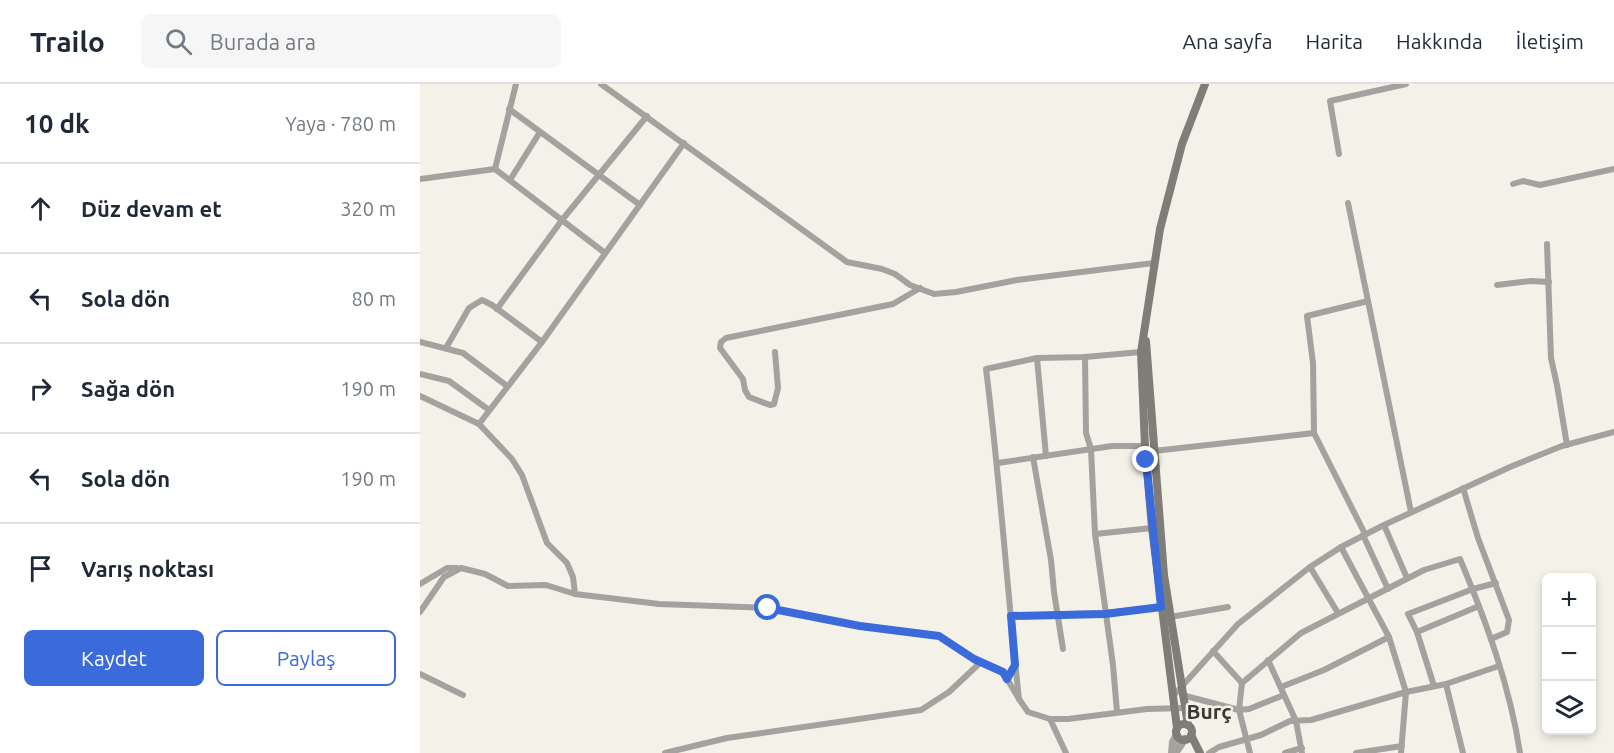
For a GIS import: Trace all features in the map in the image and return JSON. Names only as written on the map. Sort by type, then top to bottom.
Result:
[{"type":"main road","points":[[1182,734],[1191,728],[1188,725],[1179,692],[1161,607],[1152,528],[1152,456],[1145,446],[1141,352],[1160,229],[1182,144],[1205,84]]},
{"type":"main road","points":[[1145,336],[1159,530],[1179,692],[1175,709],[1182,734],[1200,753]]},
{"type":"street","points":[[495,169],[516,84]]},
{"type":"street","points":[[601,84],[847,262],[882,269],[933,294],[956,292],[1017,280],[1154,263]]},
{"type":"street","points":[[1340,154],[1330,101],[1380,87],[1406,84]]},
{"type":"street","points":[[509,109],[640,205]]},
{"type":"street","points":[[497,309],[562,220],[647,116]]},
{"type":"street","points":[[510,180],[540,132]]},
{"type":"street","points":[[479,424],[542,342],[684,143]]},
{"type":"street","points":[[420,179],[495,169],[605,253]]},
{"type":"street","points":[[1513,184],[1523,181],[1540,185],[1614,169]]},
{"type":"street","points":[[1348,204],[1411,512]]},
{"type":"street","points":[[1547,244],[1551,358],[1567,445]]},
{"type":"street","points":[[1497,285],[1531,281],[1549,282]]},
{"type":"street","points":[[775,352],[778,388],[774,404],[770,405],[749,397],[742,379],[720,348],[721,342],[726,338],[893,303],[920,288]]},
{"type":"street","points":[[446,348],[469,308],[482,300],[542,342]]},
{"type":"street","points":[[1368,300],[1307,316],[1313,363],[1314,433],[1364,534],[1388,589]]},
{"type":"street","points":[[420,342],[463,353],[507,386]]},
{"type":"street","points":[[1019,699],[1007,591],[998,463],[986,369],[1036,357],[1085,357],[1141,352]]},
{"type":"street","points":[[1036,357],[1046,456]]},
{"type":"street","points":[[1085,357],[1086,433],[1091,449],[1095,534],[1117,712]]},
{"type":"street","points":[[420,374],[448,381],[489,410]]},
{"type":"street","points":[[420,396],[479,424],[512,459],[522,475],[547,543],[567,563],[573,576],[575,594]]},
{"type":"street","points":[[1284,695],[1249,709],[1239,710],[1179,692],[1238,624],[1310,567],[1341,547],[1364,534],[1510,467],[1567,445],[1614,432]]},
{"type":"street","points":[[1152,456],[1314,433]]},
{"type":"street","points":[[998,463],[1091,449],[1145,446]]},
{"type":"street","points":[[1033,457],[1051,560],[1063,649]]},
{"type":"street","points":[[1463,488],[1478,538],[1509,620],[1507,632],[1491,639]]},
{"type":"street","points":[[1384,525],[1407,579]]},
{"type":"street","points":[[1095,534],[1152,528]]},
{"type":"street","points":[[1341,547],[1389,637],[1406,692],[1402,749],[1356,753]]},
{"type":"street","points":[[1250,753],[1239,710],[1242,684],[1301,633],[1424,570],[1460,559],[1500,666],[1520,753]]},
{"type":"street","points":[[1310,567],[1338,613]]},
{"type":"street","points":[[420,584],[447,568],[461,568],[485,574],[508,586],[546,585],[575,594],[659,604],[768,608],[860,626],[939,636],[981,662],[1003,672],[1028,712],[1050,719],[1068,719],[1147,709],[1185,708]]},
{"type":"street","points":[[420,612],[444,577],[461,568]]},
{"type":"street","points":[[1434,686],[1417,632],[1408,614],[1496,582]]},
{"type":"street","points":[[1417,632],[1479,606]]},
{"type":"street","points":[[1011,616],[1105,614],[1161,607]]},
{"type":"street","points":[[1170,617],[1228,607]]},
{"type":"street","points":[[1281,687],[1324,670],[1389,637]]},
{"type":"street","points":[[1213,651],[1242,684]]},
{"type":"street","points":[[1268,660],[1296,721],[1302,751],[1285,753]]},
{"type":"street","points":[[665,753],[727,738],[921,710],[950,692],[981,662]]},
{"type":"street","points":[[1007,679],[1015,665]]},
{"type":"street","points":[[1209,753],[1219,747],[1246,741],[1290,721],[1311,720],[1406,692],[1446,684],[1500,666]]},
{"type":"street","points":[[420,674],[463,695]]},
{"type":"street","points":[[1446,684],[1463,753]]},
{"type":"street","points":[[1050,719],[1066,753]]},
{"type":"street","points":[[1174,753],[1182,734]]},
{"type":"district","name":"Burç","points":[[1209,712]]},
{"type":"route","points":[[768,608],[860,626],[939,636],[974,659],[1003,672],[1007,679],[1015,665],[1011,616],[1105,614],[1161,607],[1146,460]]}]
